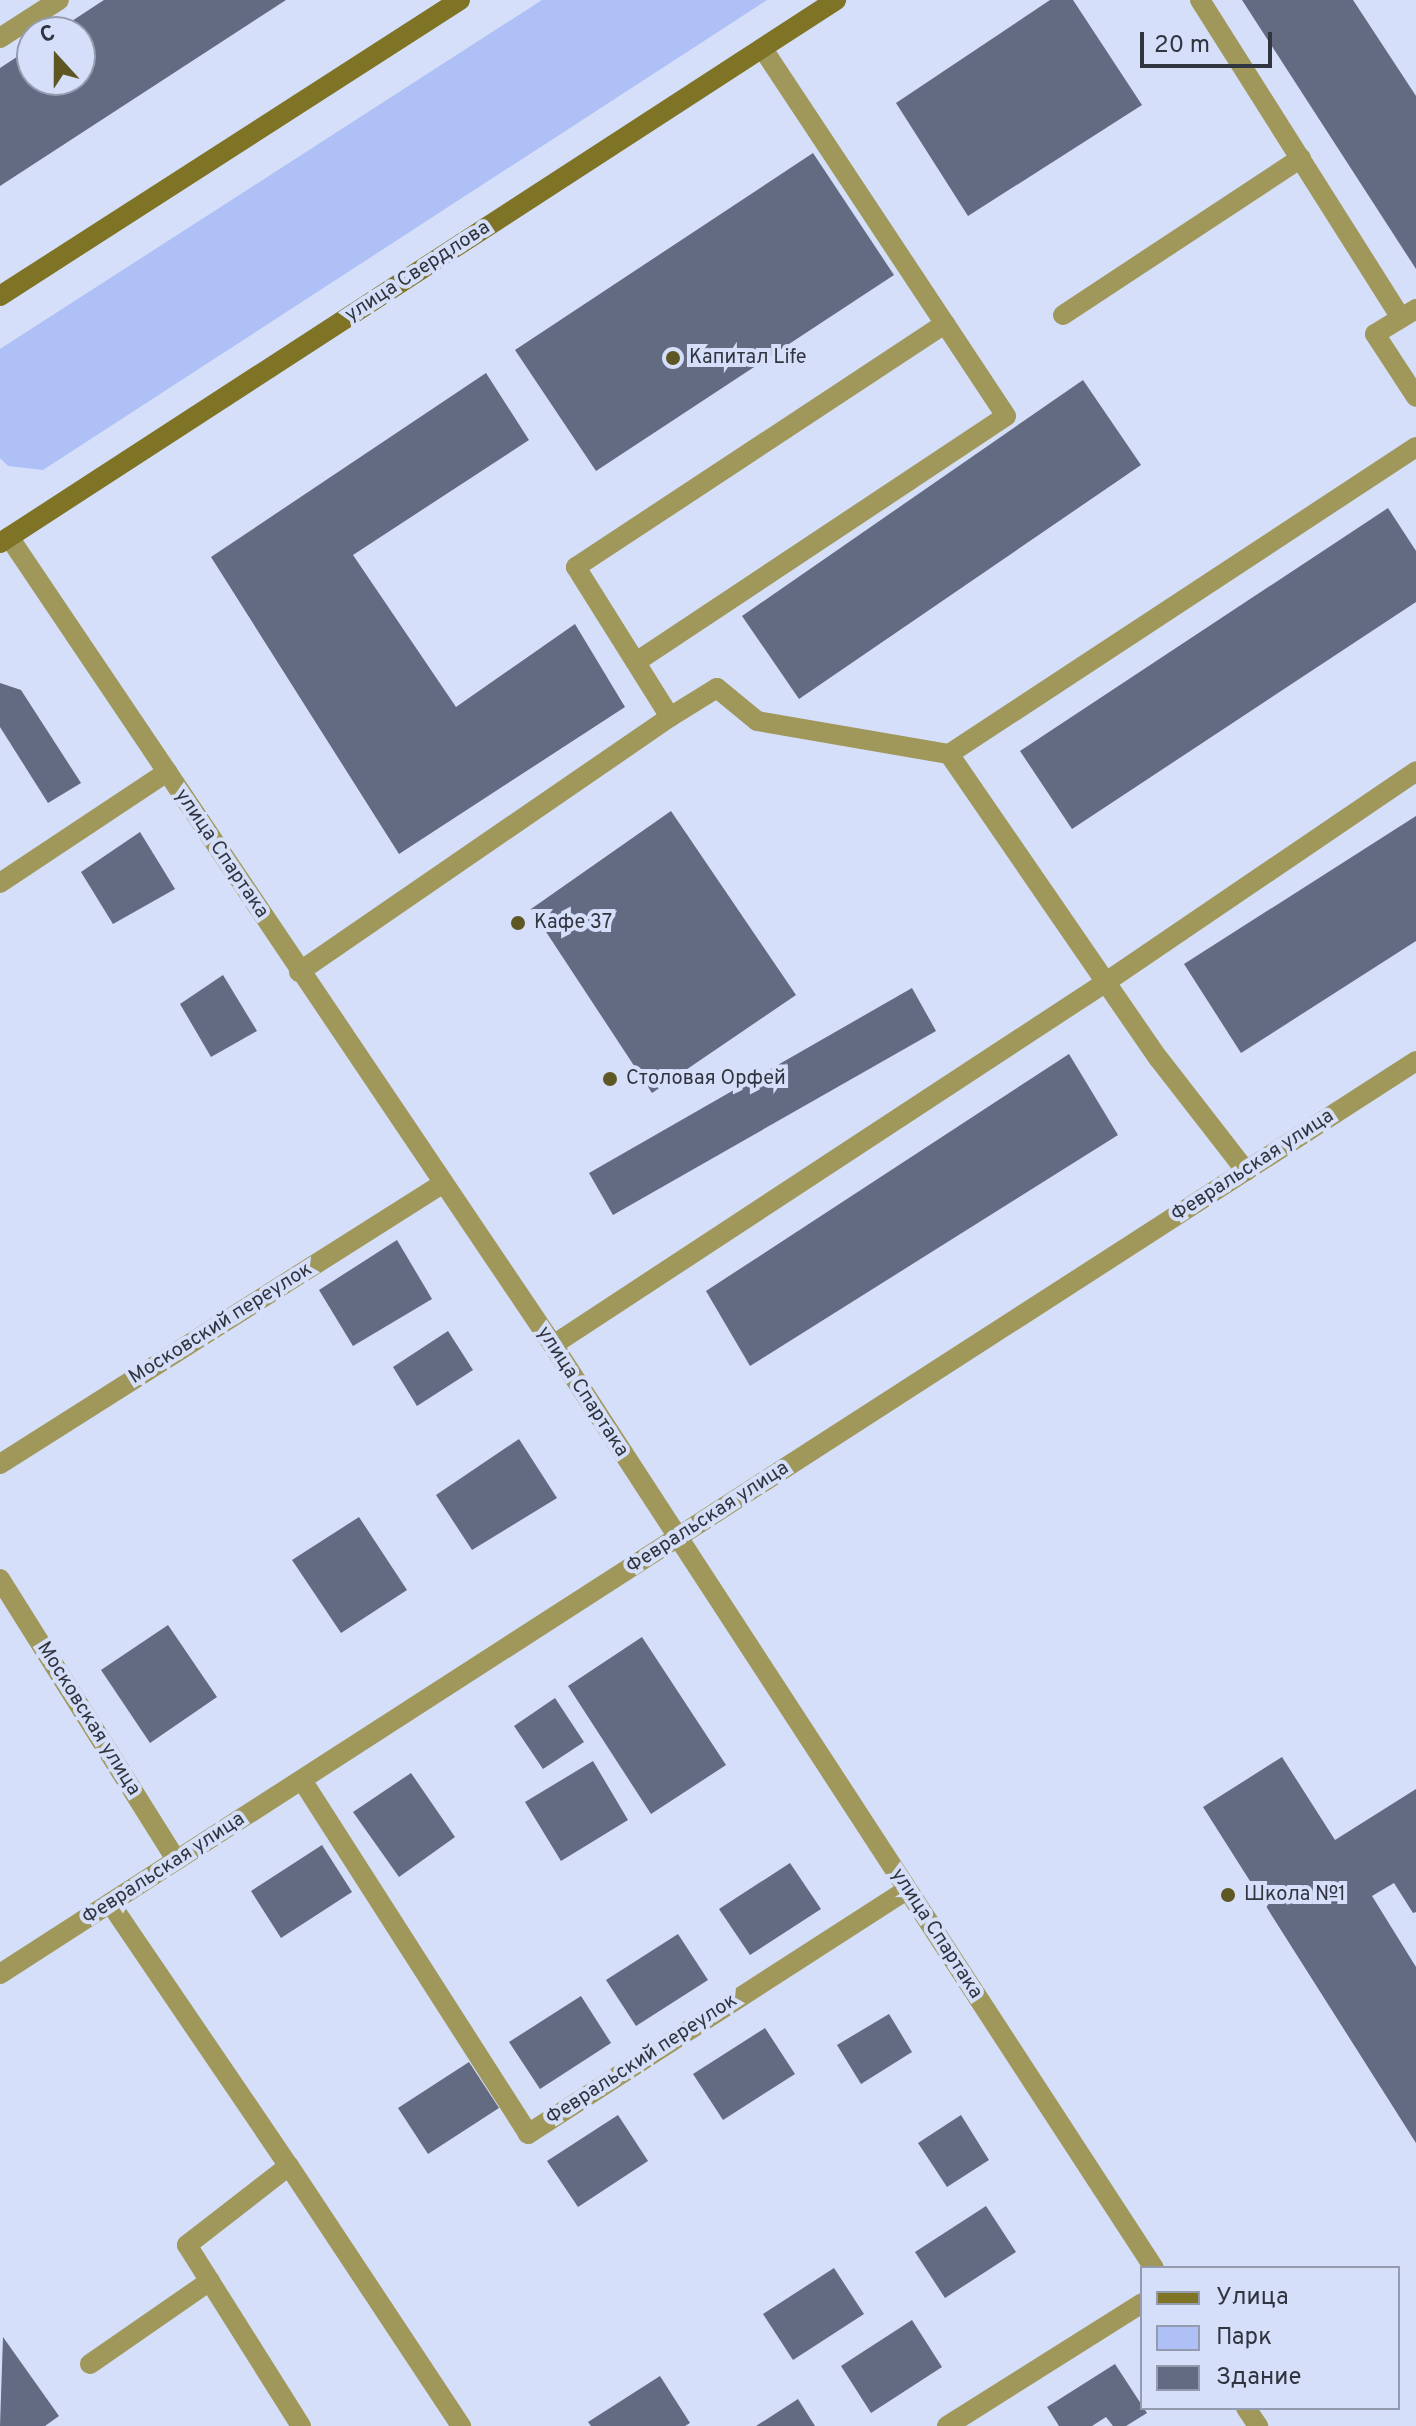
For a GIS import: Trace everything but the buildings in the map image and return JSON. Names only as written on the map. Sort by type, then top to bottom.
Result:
[{"type":"main road","points":[[0,296],[460,0]]},
{"type":"main road","name":"улица Свердлова","points":[[3,534],[836,0]]},
{"type":"street","points":[[2,32],[59,0]]},
{"type":"street","points":[[1200,0],[1301,158],[1409,314],[1375,334],[1416,397]]},
{"type":"street","points":[[636,662],[1006,416],[762,48]]},
{"type":"street","points":[[1063,315],[1301,158]]},
{"type":"street","points":[[670,717],[576,567],[945,324]]},
{"type":"street","points":[[299,972],[670,717],[717,688],[757,721],[949,754],[1416,447]]},
{"type":"street","name":"улица Спартака","points":[[3,534],[553,1345],[1153,2266]]},
{"type":"street","points":[[949,754],[1159,1059],[1246,1171]]},
{"type":"street","points":[[553,1345],[1106,982],[1416,771]]},
{"type":"street","points":[[0,883],[167,772]]},
{"type":"street","name":"Февральская улица","points":[[0,1974],[1416,1061]]},
{"type":"street","name":"Московский переулок","points":[[0,1464],[442,1184]]},
{"type":"street","name":"Московская улица","points":[[0,1579],[176,1860]]},
{"type":"street","name":"Февральский переулок","points":[[302,1780],[528,2134],[907,1890]]},
{"type":"street","points":[[110,1903],[461,2426]]},
{"type":"street","points":[[289,2166],[187,2245],[301,2426]]},
{"type":"street","points":[[90,2364],[210,2281]]},
{"type":"street","points":[[947,2426],[1140,2304]]},
{"type":"green space","points":[[542,0],[767,0],[43,470],[8,466],[0,458],[0,349]]},
{"type":"place","name":"Капитал Life","points":[[673,358]]},
{"type":"place","name":"Кафе 37","points":[[518,923]]},
{"type":"place","name":"Столовая Орфей","points":[[610,1079]]},
{"type":"place","name":"Школа №1","points":[[1228,1895]]}]
